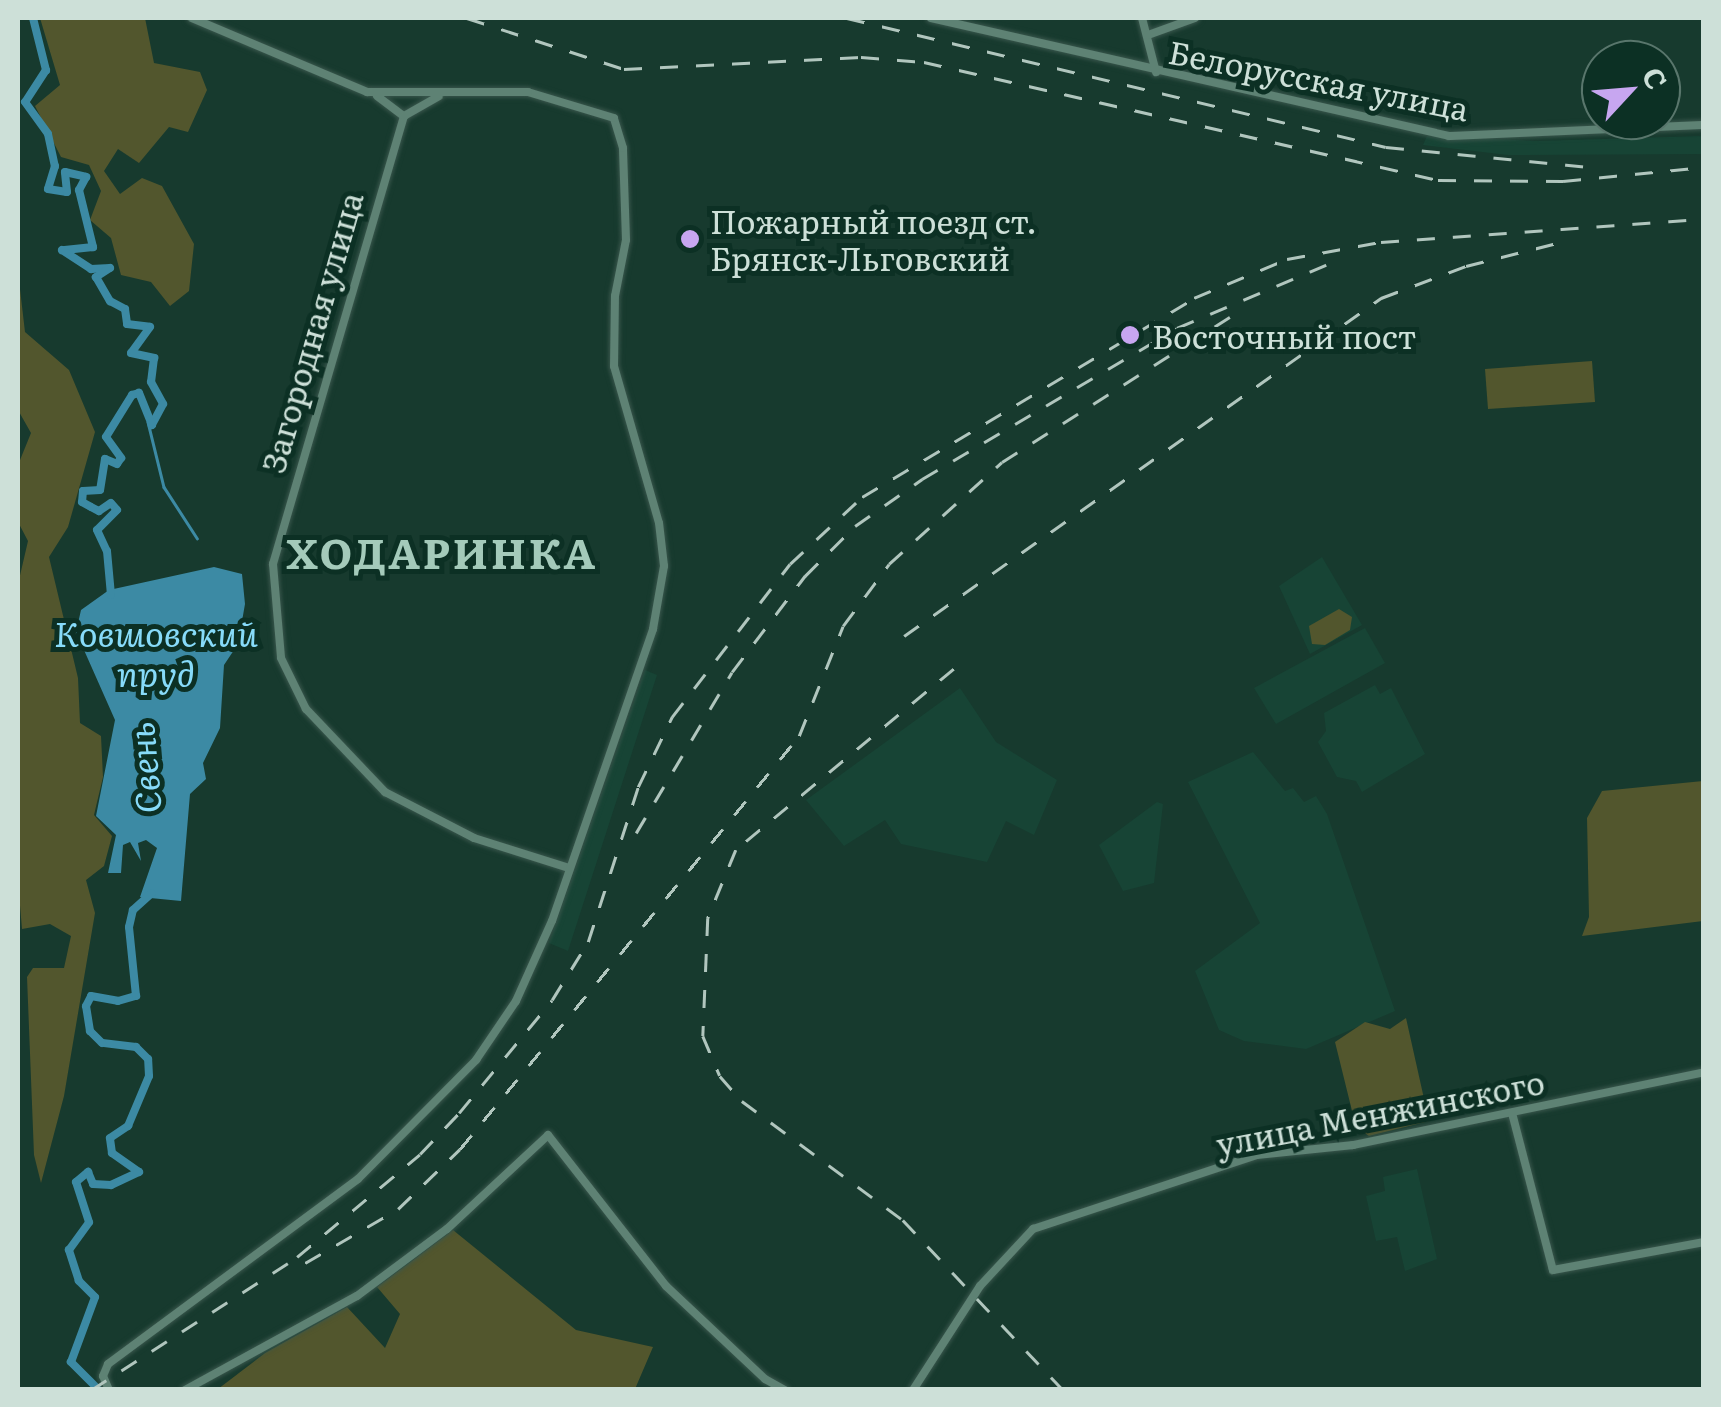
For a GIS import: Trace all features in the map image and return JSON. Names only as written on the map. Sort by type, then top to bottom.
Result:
[{"type":"street","points":[[192,18],[398,106],[404,116],[439,96]]},
{"type":"street","name":"Белорусская улица","points":[[930,18],[1450,136],[1704,125]]},
{"type":"street","points":[[1142,18],[1156,72]]},
{"type":"street","points":[[1148,34],[1194,18]]},
{"type":"street","points":[[109,1390],[102,1376],[113,1360],[358,1179],[464,1076],[537,960],[662,592],[659,523],[613,360],[626,240],[620,126],[605,114],[528,92],[439,96],[367,92]]},
{"type":"street","name":"Загородная улица","points":[[404,116],[358,256],[273,564],[273,615],[288,680],[361,770],[390,796],[451,829],[569,868]]},
{"type":"street","name":"улица Менжинского","points":[[913,1390],[980,1286],[1033,1228],[1258,1155],[1348,1146],[1704,1072]]},
{"type":"street","points":[[1512,1113],[1553,1270],[1704,1242]]},
{"type":"street","points":[[186,1390],[357,1296],[447,1229],[548,1134],[666,1286],[765,1379],[785,1390]]},
{"type":"shaded area","points":[[40,18],[145,18],[154,63],[200,72],[207,90],[188,132],[169,127],[139,163],[118,149],[104,171],[120,194],[142,178],[162,186],[194,244],[189,291],[170,306],[151,282],[121,275],[111,238],[90,220],[101,191],[89,165],[61,157],[35,106],[60,85]]},
{"type":"shaded area","points":[[1427,136],[1536,141],[1681,140],[1681,137],[1704,136],[1703,154],[1508,155],[1423,145]]},
{"type":"shaded area","points":[[18,272],[25,332],[69,370],[95,432],[68,527],[49,557],[78,678],[80,723],[101,736],[103,777],[94,815],[112,836],[104,866],[86,880],[95,913],[64,1096],[41,1183],[34,1155],[27,977],[33,968],[64,968],[71,936],[50,924],[22,929],[18,882],[18,584],[28,541],[18,522],[18,465],[31,433],[18,410]]},
{"type":"shaded area","points":[[1592,361],[1595,402],[1488,409],[1485,369]]},
{"type":"shaded area","points":[[1322,557],[1362,625],[1310,654],[1279,586]]},
{"type":"shaded area","points":[[1339,609],[1352,617],[1350,630],[1325,645],[1312,644],[1309,626]]},
{"type":"shaded area","points":[[1365,628],[1385,663],[1276,724],[1254,688]]},
{"type":"shaded area","points":[[645,670],[657,675],[568,951],[549,943]]},
{"type":"shaded area","points":[[1375,685],[1380,694],[1391,688],[1425,754],[1362,792],[1356,781],[1337,777],[1318,742],[1326,731],[1324,713]]},
{"type":"shaded area","points":[[960,688],[996,742],[1057,780],[1034,835],[1006,821],[987,862],[901,844],[885,820],[844,846],[806,800]]},
{"type":"shaded area","points":[[1253,752],[1285,791],[1293,788],[1304,802],[1316,796],[1327,814],[1395,1011],[1306,1049],[1244,1041],[1219,1030],[1195,971],[1260,923],[1188,782]]},
{"type":"shaded area","points":[[1703,781],[1703,921],[1582,936],[1589,917],[1587,818],[1602,791]]},
{"type":"shaded area","points":[[1157,802],[1163,804],[1154,883],[1123,891],[1099,845]]},
{"type":"shaded area","points":[[1406,1018],[1429,1121],[1369,1136],[1356,1127],[1335,1042],[1365,1022],[1390,1029]]},
{"type":"shaded area","points":[[1417,1169],[1437,1259],[1405,1271],[1397,1237],[1376,1241],[1366,1196],[1385,1191],[1383,1177]]},
{"type":"shaded area","points":[[453,1230],[576,1330],[653,1347],[635,1389],[218,1389],[265,1353],[347,1307],[385,1348],[400,1314],[377,1287]]},
{"type":"water","name":"Ковшовский пруд","points":[[214,567],[242,574],[245,604],[238,644],[224,665],[220,728],[203,763],[206,779],[190,794],[181,901],[140,897],[157,848],[146,840],[138,843],[141,861],[130,842],[123,845],[121,873],[108,873],[116,835],[96,816],[115,720],[76,632],[81,610],[109,590]]},
{"type":"waterway","name":"Свень","points":[[33,18],[46,70],[25,102],[48,134],[55,166],[48,189],[67,192],[65,172],[86,177],[79,190],[93,247],[62,250],[91,269],[110,268],[96,277],[110,301],[125,309],[127,324],[150,327],[131,353],[154,358],[151,382],[163,404],[152,425],[139,393],[132,395],[106,437],[121,458],[117,464],[105,459],[100,490],[83,491],[82,502],[99,511],[111,503],[117,510],[97,530],[107,551],[111,595]]},
{"type":"waterway","points":[[148,422],[164,487],[197,538]]},
{"type":"waterway","name":"Свень","points":[[99,1390],[71,1362],[95,1297],[79,1281],[69,1250],[89,1222],[76,1182],[88,1172],[93,1184],[111,1185],[139,1172],[112,1153],[110,1138],[128,1126],[149,1076],[148,1059],[136,1047],[102,1043],[90,1031],[86,1006],[91,996],[118,1001],[136,996],[129,927],[133,910],[152,893]]},
{"type":"railway","points":[[467,18],[624,69],[861,57],[924,62],[1438,180],[1563,181],[1704,167]]},
{"type":"railway","points":[[847,18],[1386,147],[1589,167]]},
{"type":"railway","points":[[91,1390],[297,1257],[420,1154],[459,1113],[552,1000],[588,942],[638,787],[672,717],[790,564],[862,497],[1194,298],[1287,259],[1381,242],[1704,219]]},
{"type":"railway","points":[[904,636],[1381,298],[1466,266],[1561,242]]},
{"type":"railway","points":[[636,833],[732,672],[805,576],[855,526],[922,479],[1177,328],[1335,261]]},
{"type":"railway","points":[[305,1263],[398,1209],[460,1149],[799,736],[843,626],[889,564],[1002,462],[1245,307]]},
{"type":"railway","points":[[954,669],[736,850],[708,918],[703,1036],[720,1076],[742,1101],[903,1220],[1063,1390]]},
{"type":"place","name":"Пожарный поезд ст. Брянск-Льговский","points":[[690,239]]},
{"type":"place","name":"Восточный пост","points":[[1130,335]]},
{"type":"district","name":"ХОДАРИНКА","points":[[442,551]]}]
